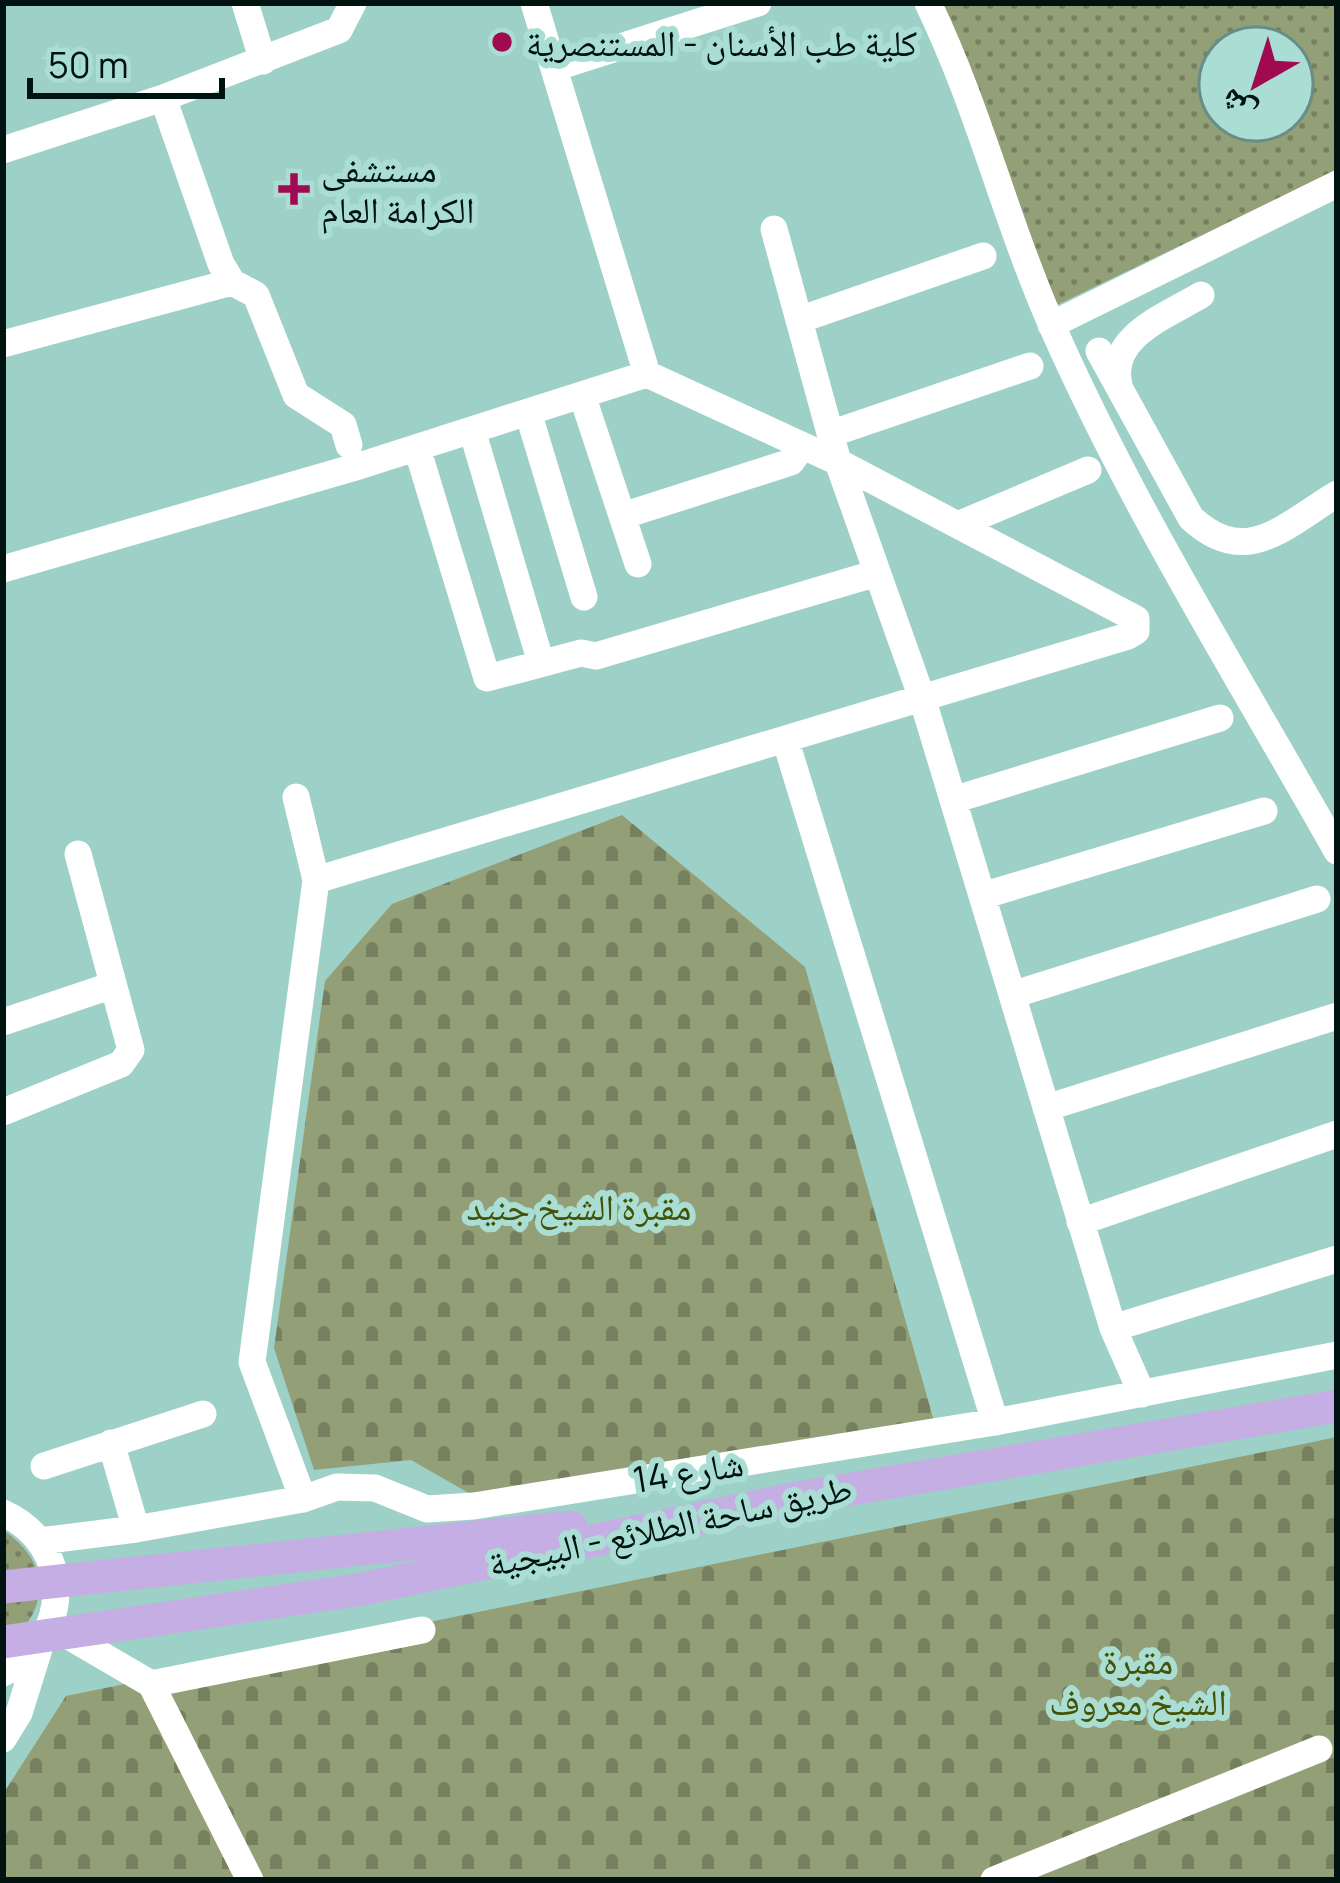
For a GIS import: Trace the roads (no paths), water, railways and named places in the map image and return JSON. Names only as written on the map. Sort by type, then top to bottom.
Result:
[{"type":"main road","name":"طريق ساحة الطلائع - البيجية","points":[[3,1587],[574,1526],[1337,1406]]},
{"type":"main road","name":"طريق ساحة الطلائع - البيجية","points":[[3,1642],[357,1590],[837,1490],[1337,1406]]},
{"type":"street","points":[[245,3],[263,61]]},
{"type":"street","points":[[3,150],[163,98],[339,30],[353,3]]},
{"type":"street","points":[[534,3],[647,374]]},
{"type":"street","points":[[554,68],[758,3]]},
{"type":"street","points":[[928,3],[984,134],[1051,325],[1123,471],[1337,851]]},
{"type":"street","points":[[163,98],[207,231],[232,282],[256,295],[296,395],[343,425],[349,445]]},
{"type":"street","points":[[1051,325],[1337,184]]},
{"type":"street","points":[[774,229],[838,462],[923,701],[1113,1328],[1142,1394]]},
{"type":"street","points":[[799,320],[983,256]]},
{"type":"street","points":[[3,344],[232,282]]},
{"type":"street","points":[[1120,389],[1114,367],[1122,348],[1201,295]]},
{"type":"street","points":[[1099,351],[1191,518],[1212,538],[1251,543],[1337,494]]},
{"type":"street","points":[[830,434],[1030,366]]},
{"type":"street","points":[[3,569],[416,448],[647,374],[960,524],[1128,613],[1138,626],[1128,636],[923,701],[316,880]]},
{"type":"street","points":[[582,395],[638,564]]},
{"type":"street","points":[[529,412],[584,597]]},
{"type":"street","points":[[472,430],[541,663]]},
{"type":"street","points":[[622,516],[791,461],[802,446]]},
{"type":"street","points":[[416,448],[488,678],[581,653],[596,656],[877,573]]},
{"type":"street","points":[[960,524],[1088,470]]},
{"type":"street","points":[[953,800],[1220,718]]},
{"type":"street","points":[[786,742],[995,1422]]},
{"type":"street","points":[[296,796],[316,880],[252,1362],[303,1498]]},
{"type":"street","points":[[982,896],[1264,811]]},
{"type":"street","points":[[3,1112],[127,1058],[131,1049],[78,854]]},
{"type":"street","points":[[1012,995],[1317,899]]},
{"type":"street","points":[[3,1022],[113,985]]},
{"type":"street","points":[[1046,1108],[1337,1016]]},
{"type":"street","points":[[1080,1222],[1337,1134]]},
{"type":"street","points":[[1113,1328],[1337,1259]]},
{"type":"street","name":"شارع 14","points":[[40,1541],[136,1529],[303,1498],[337,1487],[375,1489],[427,1509],[474,1506],[995,1422],[1337,1355]]},
{"type":"street","points":[[44,1466],[202,1414]]},
{"type":"street","points":[[111,1444],[136,1529]]},
{"type":"street","points":[[3,1739],[19,1713],[58,1597],[54,1568],[40,1541],[7,1513]]},
{"type":"street","points":[[46,1634],[151,1684],[422,1630]]},
{"type":"street","points":[[3,1673],[46,1634]]},
{"type":"street","points":[[151,1684],[250,1880]]},
{"type":"street","points":[[994,1880],[1319,1749]]},
{"type":"place","name":"كلية طب الأسنان - المستنصرية","points":[[502,42]]},
{"type":"place","name":"مستشفى الكرامة العام","points":[[294,189]]},
{"type":"park label","name":"مقبرة الشيخ جنيد","points":[[579,1206]]},
{"type":"park label","name":"مقبرة الشيخ معروف","points":[[1138,1680]]}]
